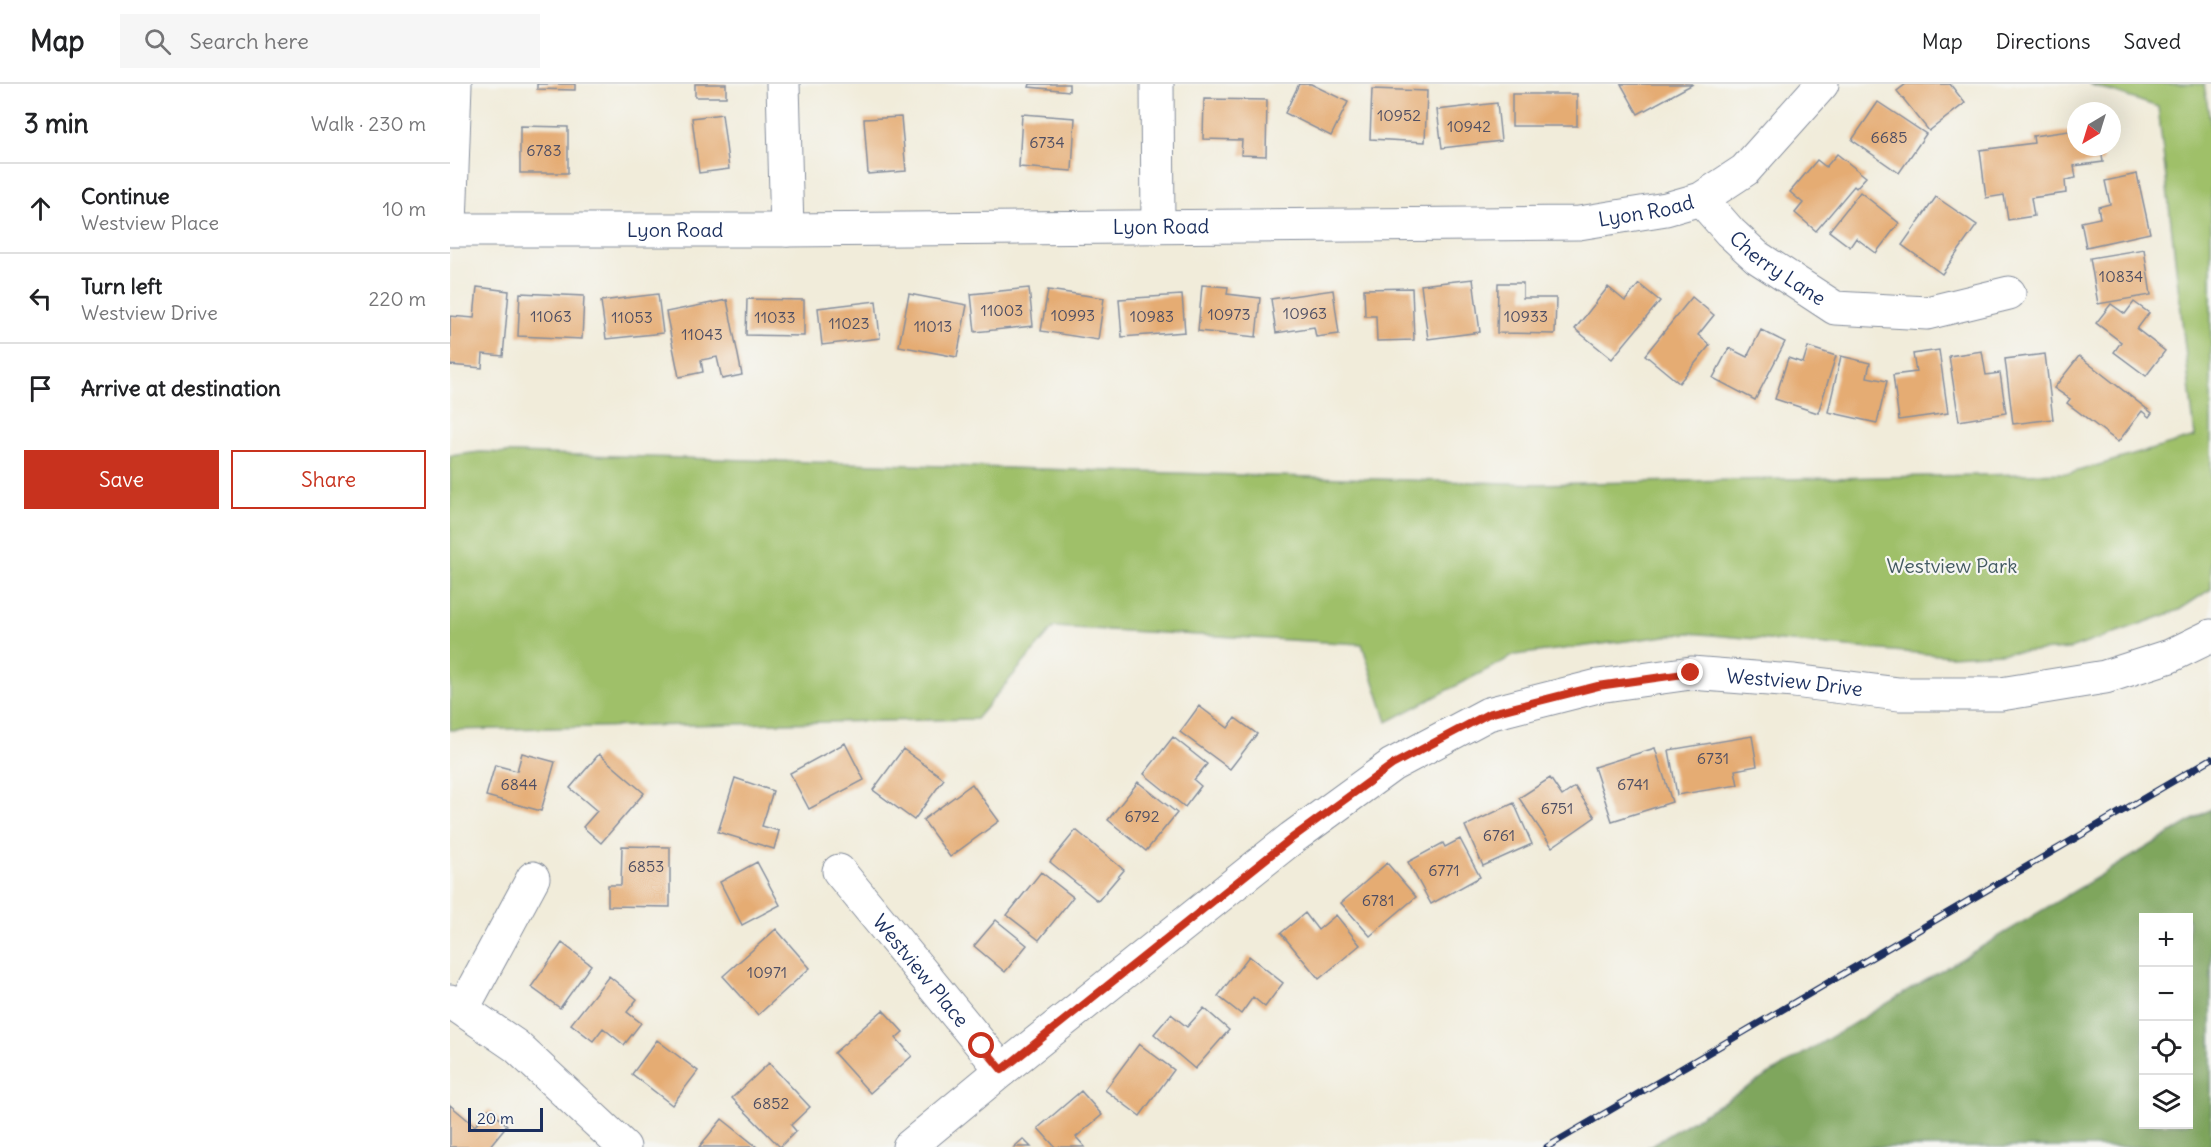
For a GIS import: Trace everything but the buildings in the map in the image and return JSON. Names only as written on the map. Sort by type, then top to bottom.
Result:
[{"type":"street","points":[[450,225],[455,84]]},
{"type":"street","points":[[783,84],[787,230]]},
{"type":"street","points":[[1157,84],[1158,227]]},
{"type":"street","name":"Lyon Road","points":[[450,230],[787,230],[1579,223],[1666,209],[1701,199],[1745,170],[1822,84]]},
{"type":"street","name":"Cherry Lane","points":[[1701,199],[1730,232],[1757,257],[1835,308],[1927,313],[2009,293]]},
{"type":"street","name":"Westview Drive","points":[[909,1147],[1292,838],[1383,771],[1488,714],[1598,686],[1691,673],[1794,681],[1899,694],[2001,694],[2105,677],[2170,656],[2211,636]]},
{"type":"street","name":"Westview Place","points":[[839,871],[1002,1070]]},
{"type":"street","points":[[533,878],[457,1005],[516,1046],[624,1147]]},
{"type":"green space","name":"Westview Park","points":[[2089,84],[2204,84],[2211,127],[2211,589],[2179,610],[2070,649],[1950,656],[1689,633],[1515,655],[1387,722],[1362,644],[1054,627],[976,719],[450,730],[450,456],[480,452],[1539,484],[2071,473],[2195,437],[2158,107]]},
{"type":"green space","points":[[2211,809],[2211,1147],[1648,1147]]},
{"type":"railway","points":[[1547,1147],[2211,759]]},
{"type":"route","points":[[982,1046],[1002,1070],[1292,838],[1392,765],[1488,714],[1535,700],[1598,686],[1691,673]]}]
